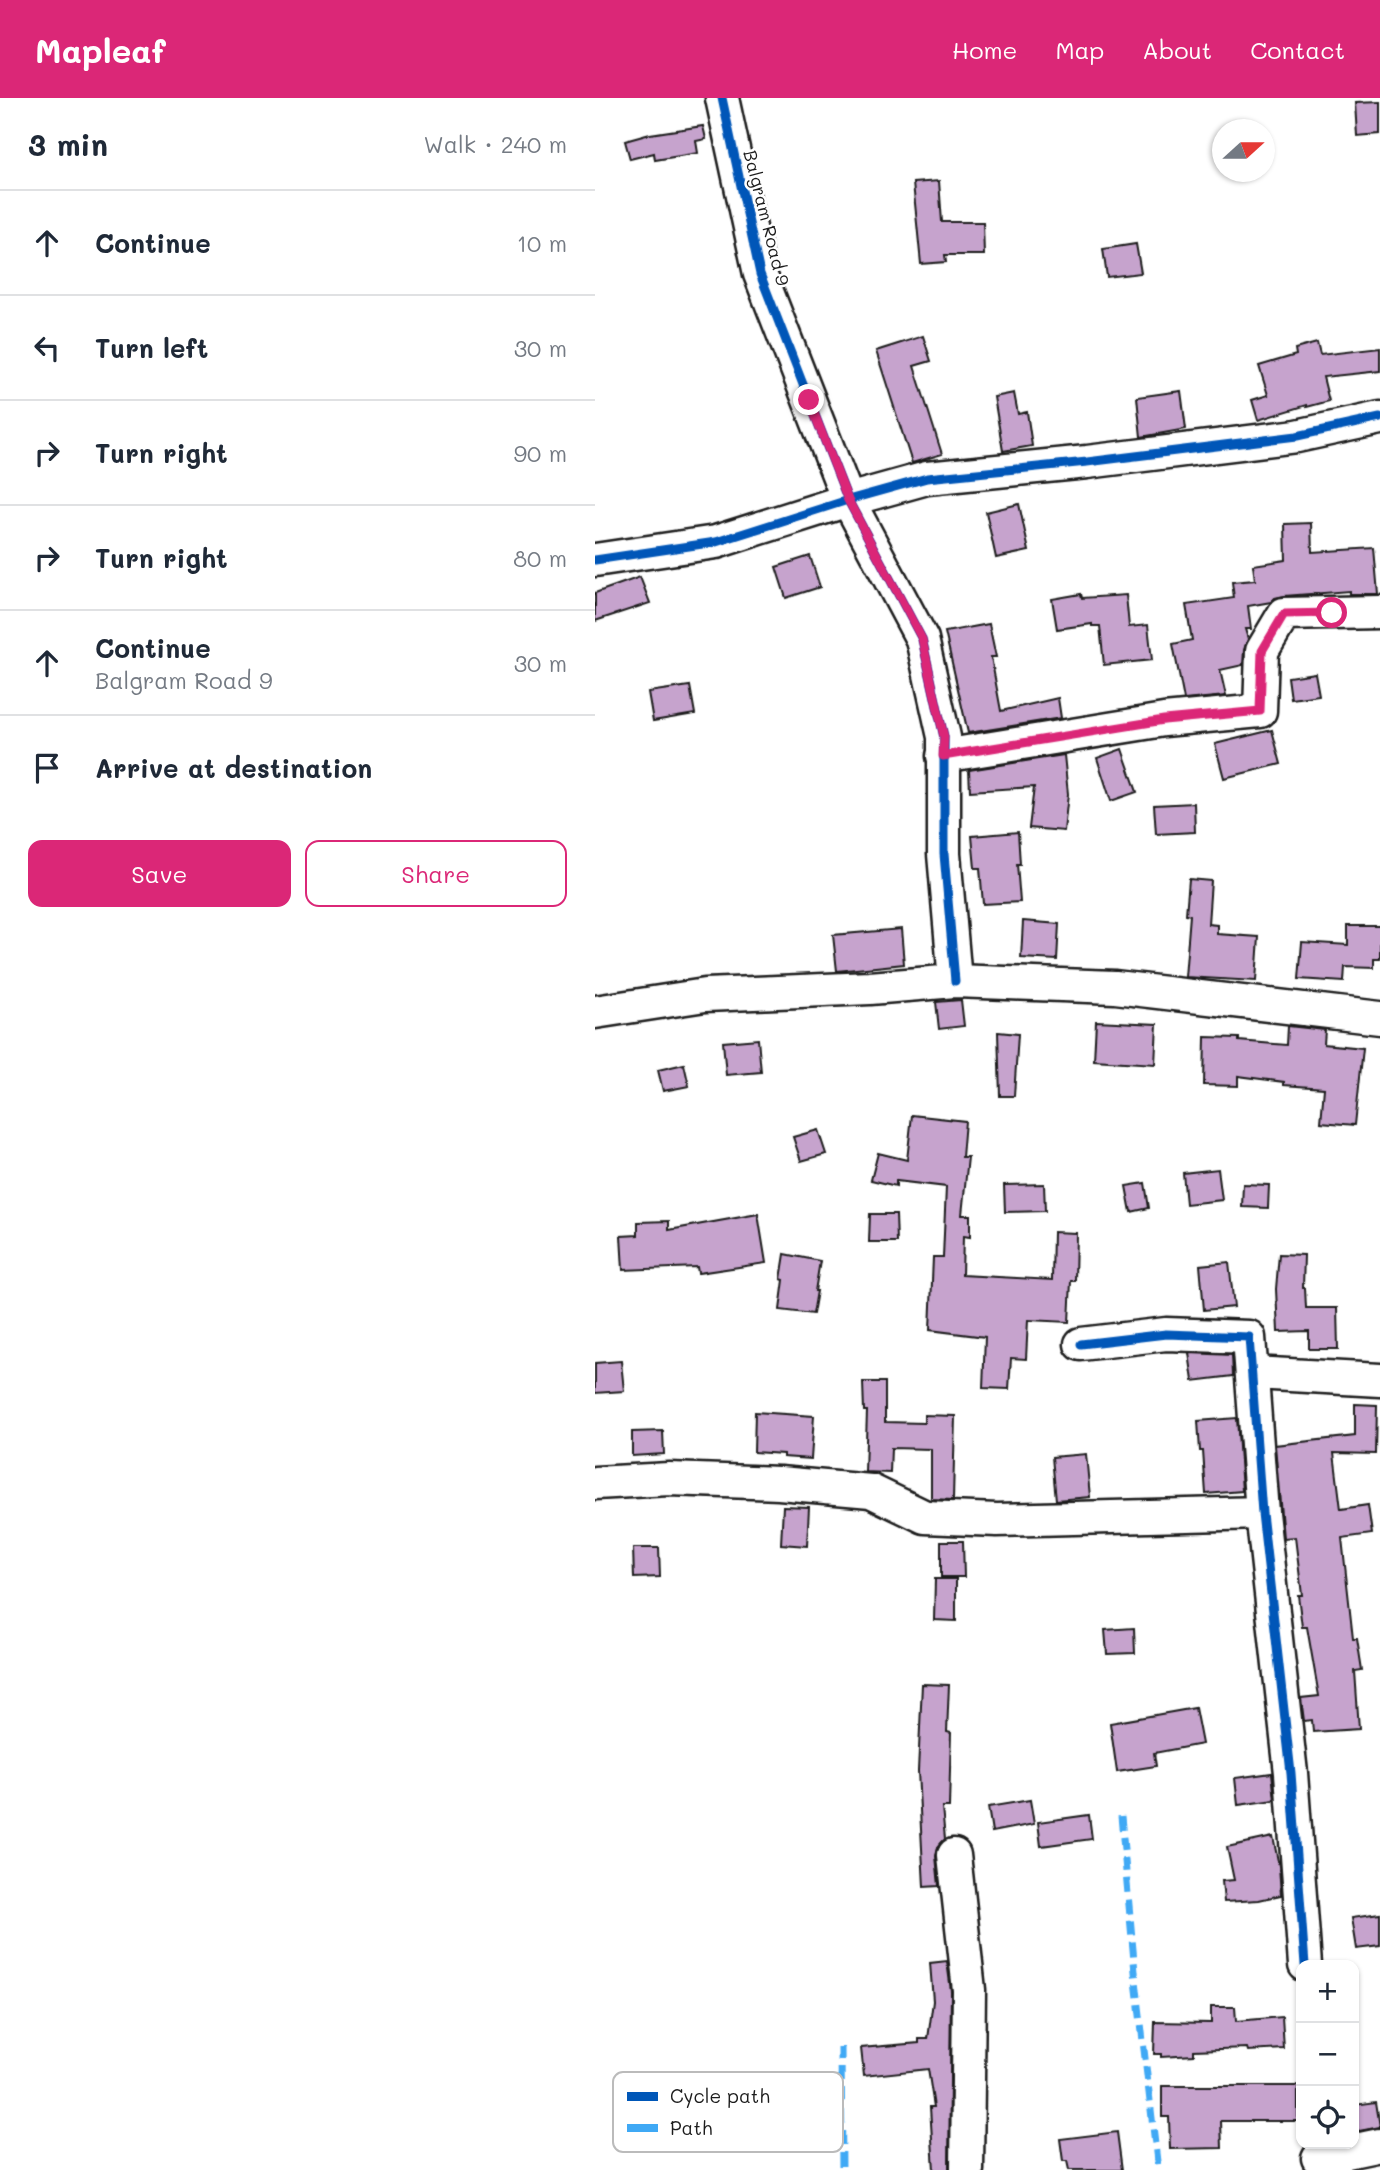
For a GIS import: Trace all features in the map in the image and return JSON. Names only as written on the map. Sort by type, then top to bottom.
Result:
[{"type":"street","name":"Balgram Road 9","points":[[722,98],[760,274],[848,500],[922,639],[944,737],[944,854],[955,981]]},
{"type":"street","points":[[595,560],[716,542],[927,478],[1087,462],[1297,436],[1380,418]]},
{"type":"street","points":[[943,756],[1164,720],[1260,711],[1262,651],[1284,614],[1380,612]]},
{"type":"street","points":[[595,1012],[705,995],[870,988],[955,981],[1115,987],[1380,1018]]},
{"type":"street","points":[[1081,1344],[1166,1334],[1249,1337],[1262,1513],[1291,1773],[1305,1960]]},
{"type":"street","points":[[1252,1373],[1380,1380]]},
{"type":"street","points":[[595,1483],[669,1479],[871,1490],[925,1517],[997,1520],[1262,1513]]},
{"type":"street","points":[[954,1856],[969,1990],[967,2170]]},
{"type":"street","points":[[1318,2157],[1380,2145]]},
{"type":"building","points":[[1380,102],[1380,134],[1357,136],[1355,103]]},
{"type":"building","points":[[703,126],[706,139],[696,141],[698,153],[655,160],[654,153],[630,159],[625,141],[650,134]]},
{"type":"building","points":[[939,181],[942,222],[983,222],[984,255],[945,255],[946,262],[921,264],[913,183]]},
{"type":"building","points":[[1136,244],[1141,273],[1107,277],[1103,249]]},
{"type":"building","points":[[923,336],[931,361],[914,366],[942,454],[912,463],[876,351]]},
{"type":"building","points":[[1317,343],[1320,355],[1380,348],[1380,371],[1323,377],[1329,401],[1258,420],[1252,400],[1268,395],[1259,366],[1296,355],[1295,349]]},
{"type":"building","points":[[1181,391],[1186,429],[1141,437],[1137,397]]},
{"type":"building","points":[[1014,393],[1018,414],[1027,412],[1032,446],[1003,451],[994,397]]},
{"type":"building","points":[[1019,504],[1029,551],[996,558],[986,512]]},
{"type":"building","points":[[1311,523],[1312,552],[1374,548],[1378,594],[1349,594],[1349,591],[1284,596],[1271,602],[1248,606],[1251,629],[1245,629],[1248,639],[1243,665],[1220,670],[1226,696],[1184,700],[1173,644],[1192,640],[1186,605],[1234,598],[1232,582],[1255,580],[1253,565],[1286,560],[1285,524]]},
{"type":"building","points":[[810,556],[820,587],[786,598],[776,567]]},
{"type":"building","points":[[640,577],[650,603],[595,621],[595,593]]},
{"type":"building","points":[[1081,594],[1082,598],[1126,595],[1129,627],[1148,625],[1152,660],[1104,665],[1100,626],[1092,624],[1057,629],[1052,599]]},
{"type":"building","points":[[989,624],[996,657],[991,657],[1001,711],[1058,698],[1061,718],[968,733],[945,632]]},
{"type":"building","points":[[1315,673],[1319,695],[1291,699],[1288,677]]},
{"type":"building","points":[[690,686],[695,714],[653,721],[648,692]]},
{"type":"building","points":[[1272,730],[1281,764],[1224,778],[1215,744]]},
{"type":"building","points":[[1122,749],[1137,792],[1111,801],[1097,758]]},
{"type":"building","points":[[1064,755],[1068,794],[1064,831],[1029,828],[1034,787],[970,791],[969,770]]},
{"type":"building","points":[[1194,803],[1195,832],[1156,834],[1154,805]]},
{"type":"building","points":[[1018,832],[1020,902],[983,904],[980,868],[975,868],[972,836]]},
{"type":"building","points":[[1189,879],[1211,881],[1208,924],[1217,925],[1217,934],[1259,937],[1256,981],[1185,977],[1190,915],[1186,914]]},
{"type":"building","points":[[1023,921],[1059,924],[1057,960],[1021,958]]},
{"type":"building","points":[[1348,926],[1380,926],[1380,959],[1374,959],[1374,968],[1345,967],[1344,982],[1299,979],[1302,942],[1348,945]]},
{"type":"building","points":[[901,929],[904,964],[837,971],[833,935]]},
{"type":"building","points":[[961,1000],[964,1026],[939,1029],[936,1002]]},
{"type":"building","points":[[1096,1021],[1157,1024],[1155,1064],[1094,1060]]},
{"type":"building","points":[[1288,1026],[1325,1030],[1324,1044],[1363,1048],[1355,1125],[1321,1122],[1324,1088],[1284,1085],[1284,1082],[1238,1076],[1238,1086],[1204,1085],[1205,1037],[1239,1038],[1239,1041],[1287,1045]]},
{"type":"building","points":[[998,1032],[1018,1034],[1014,1096],[1000,1096]]},
{"type":"building","points":[[758,1039],[761,1072],[726,1075],[723,1042]]},
{"type":"building","points":[[684,1064],[689,1086],[663,1091],[658,1070]]},
{"type":"building","points":[[912,1115],[965,1121],[962,1157],[968,1157],[962,1215],[970,1215],[970,1237],[963,1236],[962,1275],[1052,1280],[1053,1232],[1076,1233],[1075,1281],[1071,1281],[1069,1322],[1028,1320],[1026,1359],[1011,1358],[1009,1389],[983,1388],[985,1337],[930,1330],[933,1257],[943,1257],[946,1187],[896,1181],[896,1186],[871,1180],[878,1153],[907,1160]]},
{"type":"building","points":[[818,1130],[826,1154],[801,1161],[793,1137]]},
{"type":"building","points":[[1218,1169],[1222,1200],[1186,1204],[1183,1173]]},
{"type":"building","points":[[1145,1183],[1149,1208],[1131,1212],[1126,1186]]},
{"type":"building","points":[[1044,1184],[1045,1211],[1005,1212],[1004,1185]]},
{"type":"building","points":[[1243,1184],[1269,1185],[1268,1208],[1242,1207]]},
{"type":"building","points":[[758,1214],[766,1263],[698,1273],[697,1267],[623,1270],[621,1236],[638,1235],[638,1222],[669,1221],[669,1230]]},
{"type":"building","points":[[870,1214],[896,1214],[897,1242],[869,1242]]},
{"type":"building","points":[[785,1254],[820,1261],[813,1314],[780,1310]]},
{"type":"building","points":[[1279,1254],[1304,1255],[1303,1288],[1306,1308],[1337,1308],[1338,1349],[1309,1349],[1309,1331],[1278,1332],[1276,1289]]},
{"type":"building","points":[[1229,1262],[1234,1307],[1204,1310],[1200,1265]]},
{"type":"building","points":[[1189,1353],[1232,1355],[1233,1376],[1193,1381]]},
{"type":"building","points":[[621,1361],[624,1391],[595,1393],[595,1363]]},
{"type":"building","points":[[863,1382],[885,1382],[885,1422],[924,1423],[924,1415],[955,1416],[953,1500],[931,1499],[931,1449],[891,1448],[890,1473],[865,1472],[867,1411],[864,1411]]},
{"type":"building","points":[[1355,1404],[1377,1405],[1376,1454],[1334,1453],[1341,1509],[1368,1505],[1372,1534],[1342,1538],[1353,1638],[1357,1638],[1362,1670],[1355,1671],[1359,1729],[1313,1732],[1312,1720],[1304,1721],[1301,1698],[1319,1696],[1307,1627],[1302,1627],[1298,1595],[1302,1595],[1295,1537],[1283,1538],[1275,1445],[1355,1436]]},
{"type":"building","points":[[755,1412],[814,1416],[811,1459],[754,1452]]},
{"type":"building","points":[[1237,1418],[1242,1491],[1206,1494],[1198,1421]]},
{"type":"building","points":[[663,1431],[664,1454],[632,1456],[632,1432]]},
{"type":"building","points":[[1086,1454],[1090,1497],[1056,1500],[1052,1457]]},
{"type":"building","points":[[783,1506],[809,1507],[807,1546],[781,1544]]},
{"type":"building","points":[[941,1541],[963,1541],[964,1577],[941,1577]]},
{"type":"building","points":[[633,1548],[659,1548],[660,1577],[634,1578]]},
{"type":"building","points":[[935,1579],[956,1579],[956,1621],[934,1620]]},
{"type":"building","points":[[1134,1628],[1135,1653],[1107,1654],[1105,1630]]},
{"type":"building","points":[[922,1684],[949,1685],[947,1732],[951,1733],[949,1807],[942,1807],[945,1839],[938,1847],[936,1856],[939,1886],[924,1887],[918,1771]]},
{"type":"building","points":[[1195,1708],[1202,1744],[1154,1753],[1156,1766],[1117,1772],[1110,1723]]},
{"type":"building","points":[[1272,1773],[1275,1800],[1238,1805],[1235,1778]]},
{"type":"building","points":[[1030,1800],[1034,1824],[992,1832],[988,1807]]},
{"type":"building","points":[[1089,1815],[1092,1839],[1041,1846],[1038,1822]]},
{"type":"building","points":[[1273,1837],[1281,1895],[1259,1900],[1224,1902],[1222,1881],[1234,1880],[1227,1847]]},
{"type":"building","points":[[1380,1914],[1380,1946],[1356,1949],[1351,1918]]},
{"type":"building","points":[[947,1961],[951,1991],[949,2170],[934,2170],[930,2107],[934,2107],[928,2069],[864,2076],[861,2048],[919,2043],[919,2039],[928,2039],[933,2001],[930,1963]]},
{"type":"building","points":[[1211,2007],[1235,2007],[1236,2021],[1282,2017],[1284,2049],[1194,2050],[1194,2055],[1161,2057],[1161,2054],[1154,2054],[1155,2022],[1211,2023]]},
{"type":"building","points":[[1162,2086],[1296,2086],[1296,2121],[1221,2121],[1222,2148],[1170,2149],[1169,2117],[1162,2117]]},
{"type":"building","points":[[1376,2102],[1380,2127],[1359,2131],[1359,2104]]},
{"type":"building","points":[[1117,2132],[1122,2170],[1069,2170],[1067,2161],[1063,2161],[1060,2139]]},
{"type":"marked path","points":[[1121,1816],[1135,1972],[1158,2170]]},
{"type":"marked path","points":[[841,2047],[841,2072]]},
{"type":"marked path","points":[[842,2152],[842,2170]]},
{"type":"cycle path","points":[[722,98],[760,274],[848,500],[922,639],[944,737],[944,854],[955,981]]},
{"type":"cycle path","points":[[595,560],[716,542],[927,478],[1087,462],[1297,436],[1380,418]]},
{"type":"cycle path","points":[[1081,1344],[1166,1334],[1249,1337],[1262,1513],[1291,1773],[1305,1960]]},
{"type":"route","points":[[809,400],[848,500],[922,639],[944,737],[943,756],[1164,720],[1260,711],[1262,651],[1284,614],[1332,613]]}]
